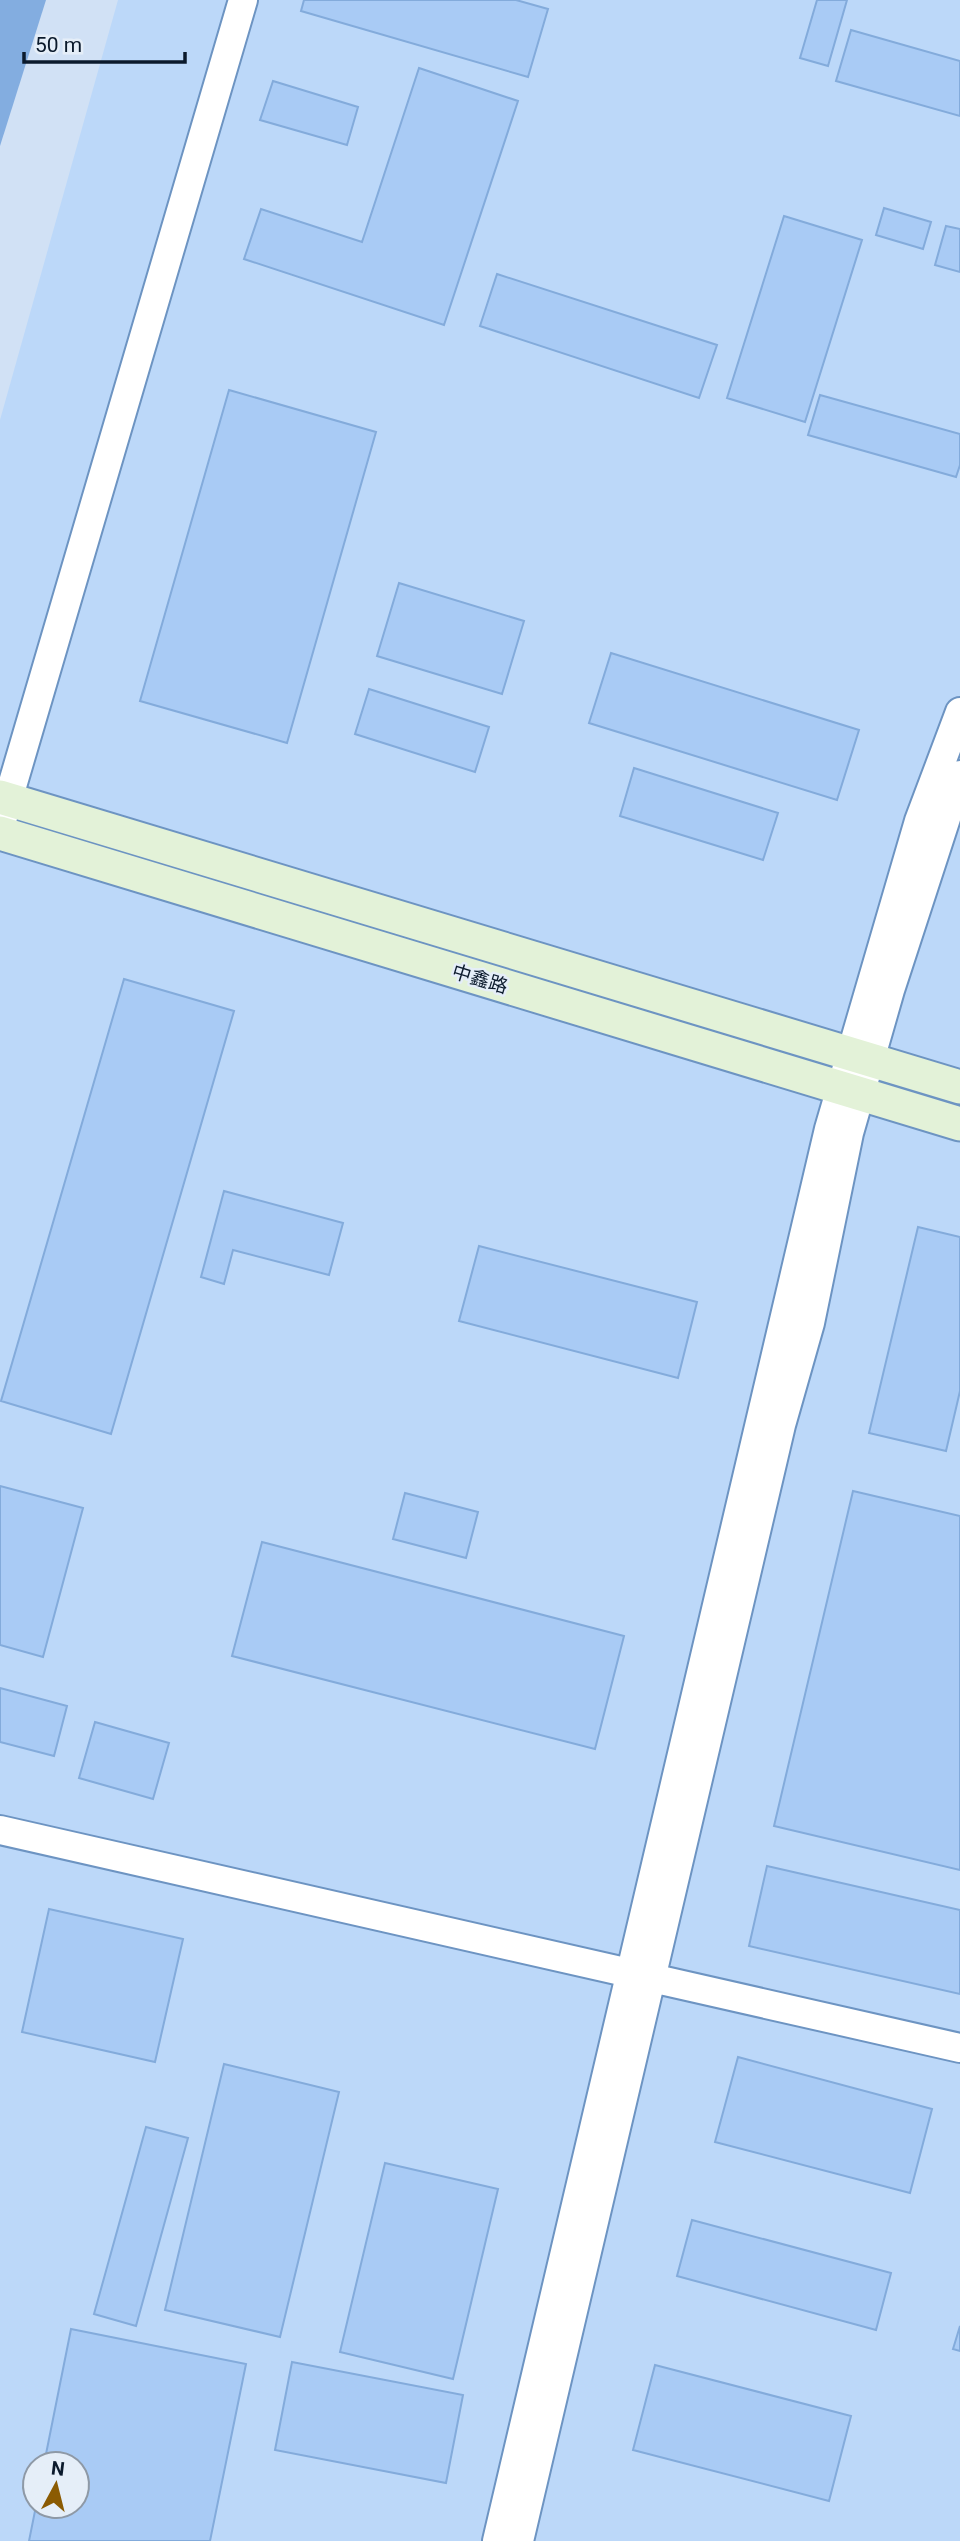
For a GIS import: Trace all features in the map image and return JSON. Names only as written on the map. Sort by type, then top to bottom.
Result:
[{"type":"main road","name":"中鑫路","points":[[3,807],[960,1087]]},
{"type":"main road","name":"中鑫路","points":[[0,833],[960,1124]]},
{"type":"street","points":[[3,807],[243,0]]},
{"type":"street","points":[[519,2541],[819,1169],[850,1091],[860,1057],[919,821],[960,712]]},
{"type":"street","points":[[860,1057],[890,990],[960,775]]},
{"type":"street","points":[[0,1830],[960,2048]]},
{"type":"street","points":[[497,2541],[642,1974]]},
{"type":"shaded area","points":[[0,0],[46,0],[0,146]]},
{"type":"shaded area","points":[[118,0],[960,0],[960,2541],[0,2541],[0,420]]},
{"type":"building","points":[[304,0],[516,0],[548,9],[528,77],[301,11]]},
{"type":"building","points":[[817,0],[847,0],[828,66],[800,58]]},
{"type":"building","points":[[851,30],[960,61],[960,116],[836,81]]},
{"type":"building","points":[[419,68],[518,101],[444,325],[244,259],[261,209],[362,242]]},
{"type":"building","points":[[273,81],[358,107],[347,145],[260,120]]},
{"type":"building","points":[[884,208],[931,222],[923,249],[876,235]]},
{"type":"building","points":[[784,216],[862,240],[805,422],[727,398]]},
{"type":"building","points":[[946,226],[960,229],[960,272],[935,265]]},
{"type":"building","points":[[497,274],[717,345],[699,398],[480,326]]},
{"type":"building","points":[[229,390],[376,432],[287,743],[140,701]]},
{"type":"building","points":[[820,395],[960,434],[960,465],[956,477],[808,435]]},
{"type":"building","points":[[399,583],[524,621],[502,694],[377,656]]},
{"type":"building","points":[[611,653],[859,730],[837,800],[589,723]]},
{"type":"building","points":[[369,689],[489,727],[475,772],[355,734]]},
{"type":"building","points":[[634,768],[778,813],[763,860],[620,816]]},
{"type":"building","points":[[124,979],[234,1011],[111,1434],[1,1401]]},
{"type":"building","points":[[224,1191],[343,1223],[329,1275],[233,1250],[224,1284],[201,1277]]},
{"type":"building","points":[[918,1227],[960,1237],[960,1391],[946,1451],[869,1433]]},
{"type":"building","points":[[479,1246],[697,1302],[678,1378],[459,1321]]},
{"type":"building","points":[[0,1486],[83,1508],[43,1657],[0,1645]]},
{"type":"building","points":[[853,1491],[960,1516],[960,1870],[774,1826]]},
{"type":"building","points":[[405,1493],[478,1512],[466,1558],[393,1539]]},
{"type":"building","points":[[262,1542],[624,1636],[595,1749],[232,1656]]},
{"type":"building","points":[[0,1688],[67,1706],[54,1756],[0,1742]]},
{"type":"building","points":[[95,1722],[169,1743],[153,1799],[79,1778]]},
{"type":"building","points":[[767,1866],[960,1910],[960,1994],[749,1946]]},
{"type":"building","points":[[49,1909],[183,1939],[155,2062],[22,2032]]},
{"type":"building","points":[[738,2057],[932,2109],[910,2193],[715,2142]]},
{"type":"building","points":[[224,2064],[339,2092],[280,2337],[165,2310]]},
{"type":"building","points":[[146,2127],[188,2138],[136,2326],[94,2314]]},
{"type":"building","points":[[385,2163],[498,2189],[453,2379],[340,2352]]},
{"type":"building","points":[[692,2220],[891,2273],[876,2330],[677,2276]]},
{"type":"building","points":[[960,2326],[960,2351],[953,2349]]},
{"type":"building","points":[[71,2329],[246,2364],[210,2541],[29,2541],[33,2520],[91,2520],[91,2450],[47,2450]]},
{"type":"building","points":[[292,2362],[463,2395],[446,2483],[275,2450]]},
{"type":"building","points":[[655,2365],[851,2416],[829,2501],[633,2450]]}]
